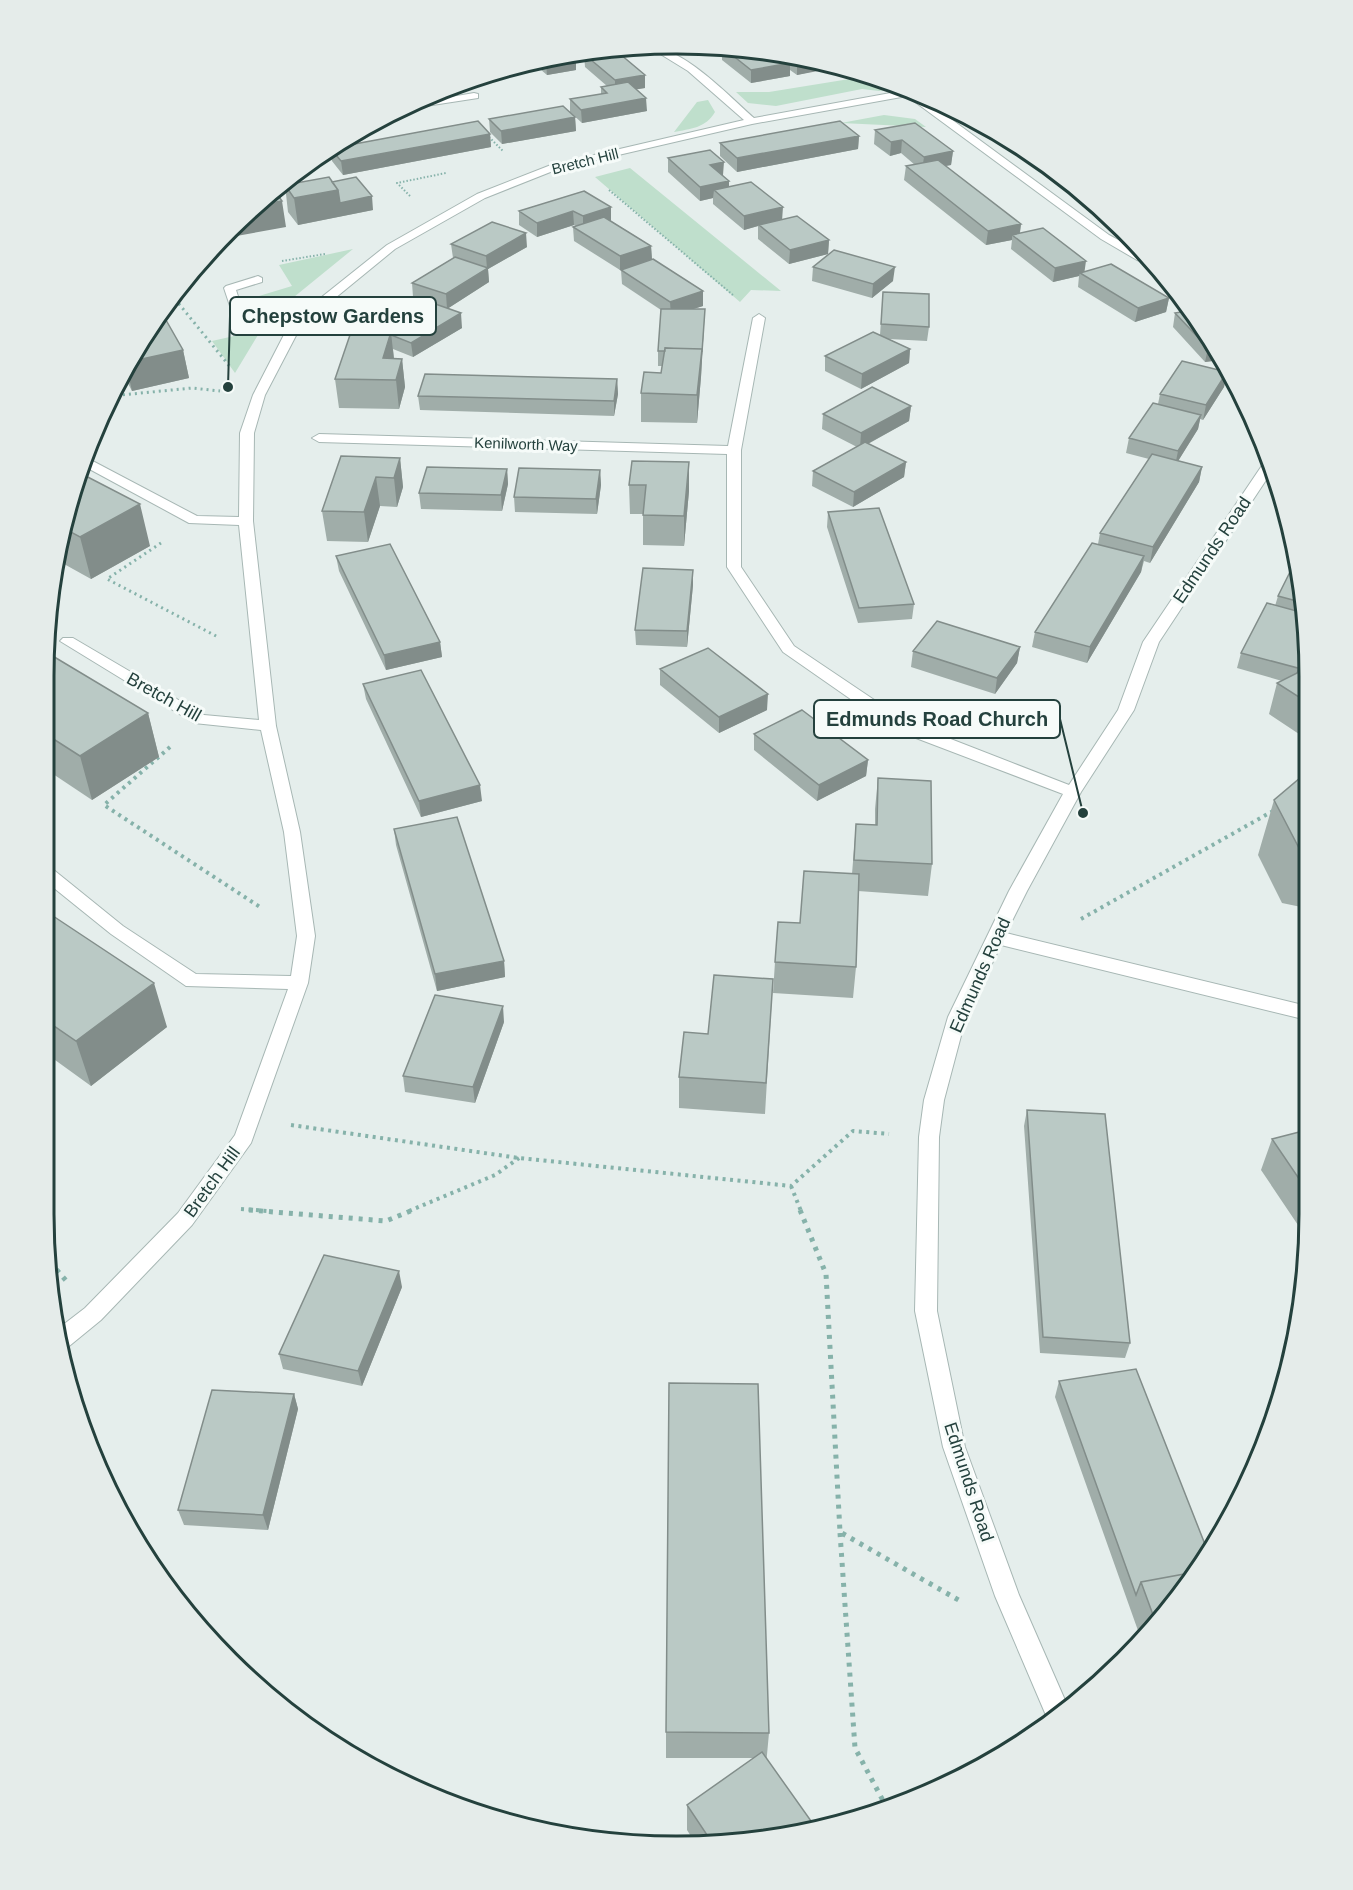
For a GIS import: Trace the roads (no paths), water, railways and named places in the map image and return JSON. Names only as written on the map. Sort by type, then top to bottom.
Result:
[{"type":"street","points":[[666,54],[691,69],[752,121]]},
{"type":"street","name":"Bretch Hill","points":[[66,1335],[93,1314],[185,1220],[244,1138],[299,983],[306,936],[292,832],[268,726],[246,521],[247,433],[259,395],[296,324],[391,247],[481,196],[555,167],[752,121],[899,95]]},
{"type":"street","points":[[434,103],[474,96]]},
{"type":"street","points":[[933,109],[1105,237],[1133,254]]},
{"type":"street","points":[[258,280],[230,288],[239,318],[296,324]]},
{"type":"street","points":[[759,318],[734,450],[734,567],[788,649],[901,726],[1073,792]]},
{"type":"street","name":"Kenilworth Way","points":[[319,438],[734,450]]},
{"type":"street","points":[[91,465],[194,520],[246,521]]},
{"type":"street","name":"Edmunds Road","points":[[1055,1707],[1007,1596],[954,1447],[926,1311],[929,1137],[934,1100],[957,1017],[995,937],[1073,792],[1126,710],[1151,642],[1265,472]]},
{"type":"street","name":"Bretch Hill","points":[[68,641],[200,720],[268,726]]},
{"type":"street","points":[[54,879],[117,930],[192,981],[299,983]]},
{"type":"street","points":[[995,937],[1299,1011]]},
{"type":"place","name":"Chepstow Gardens","points":[[228,387]]},
{"type":"place","name":"Edmunds Road Church","points":[[1083,813]]}]
